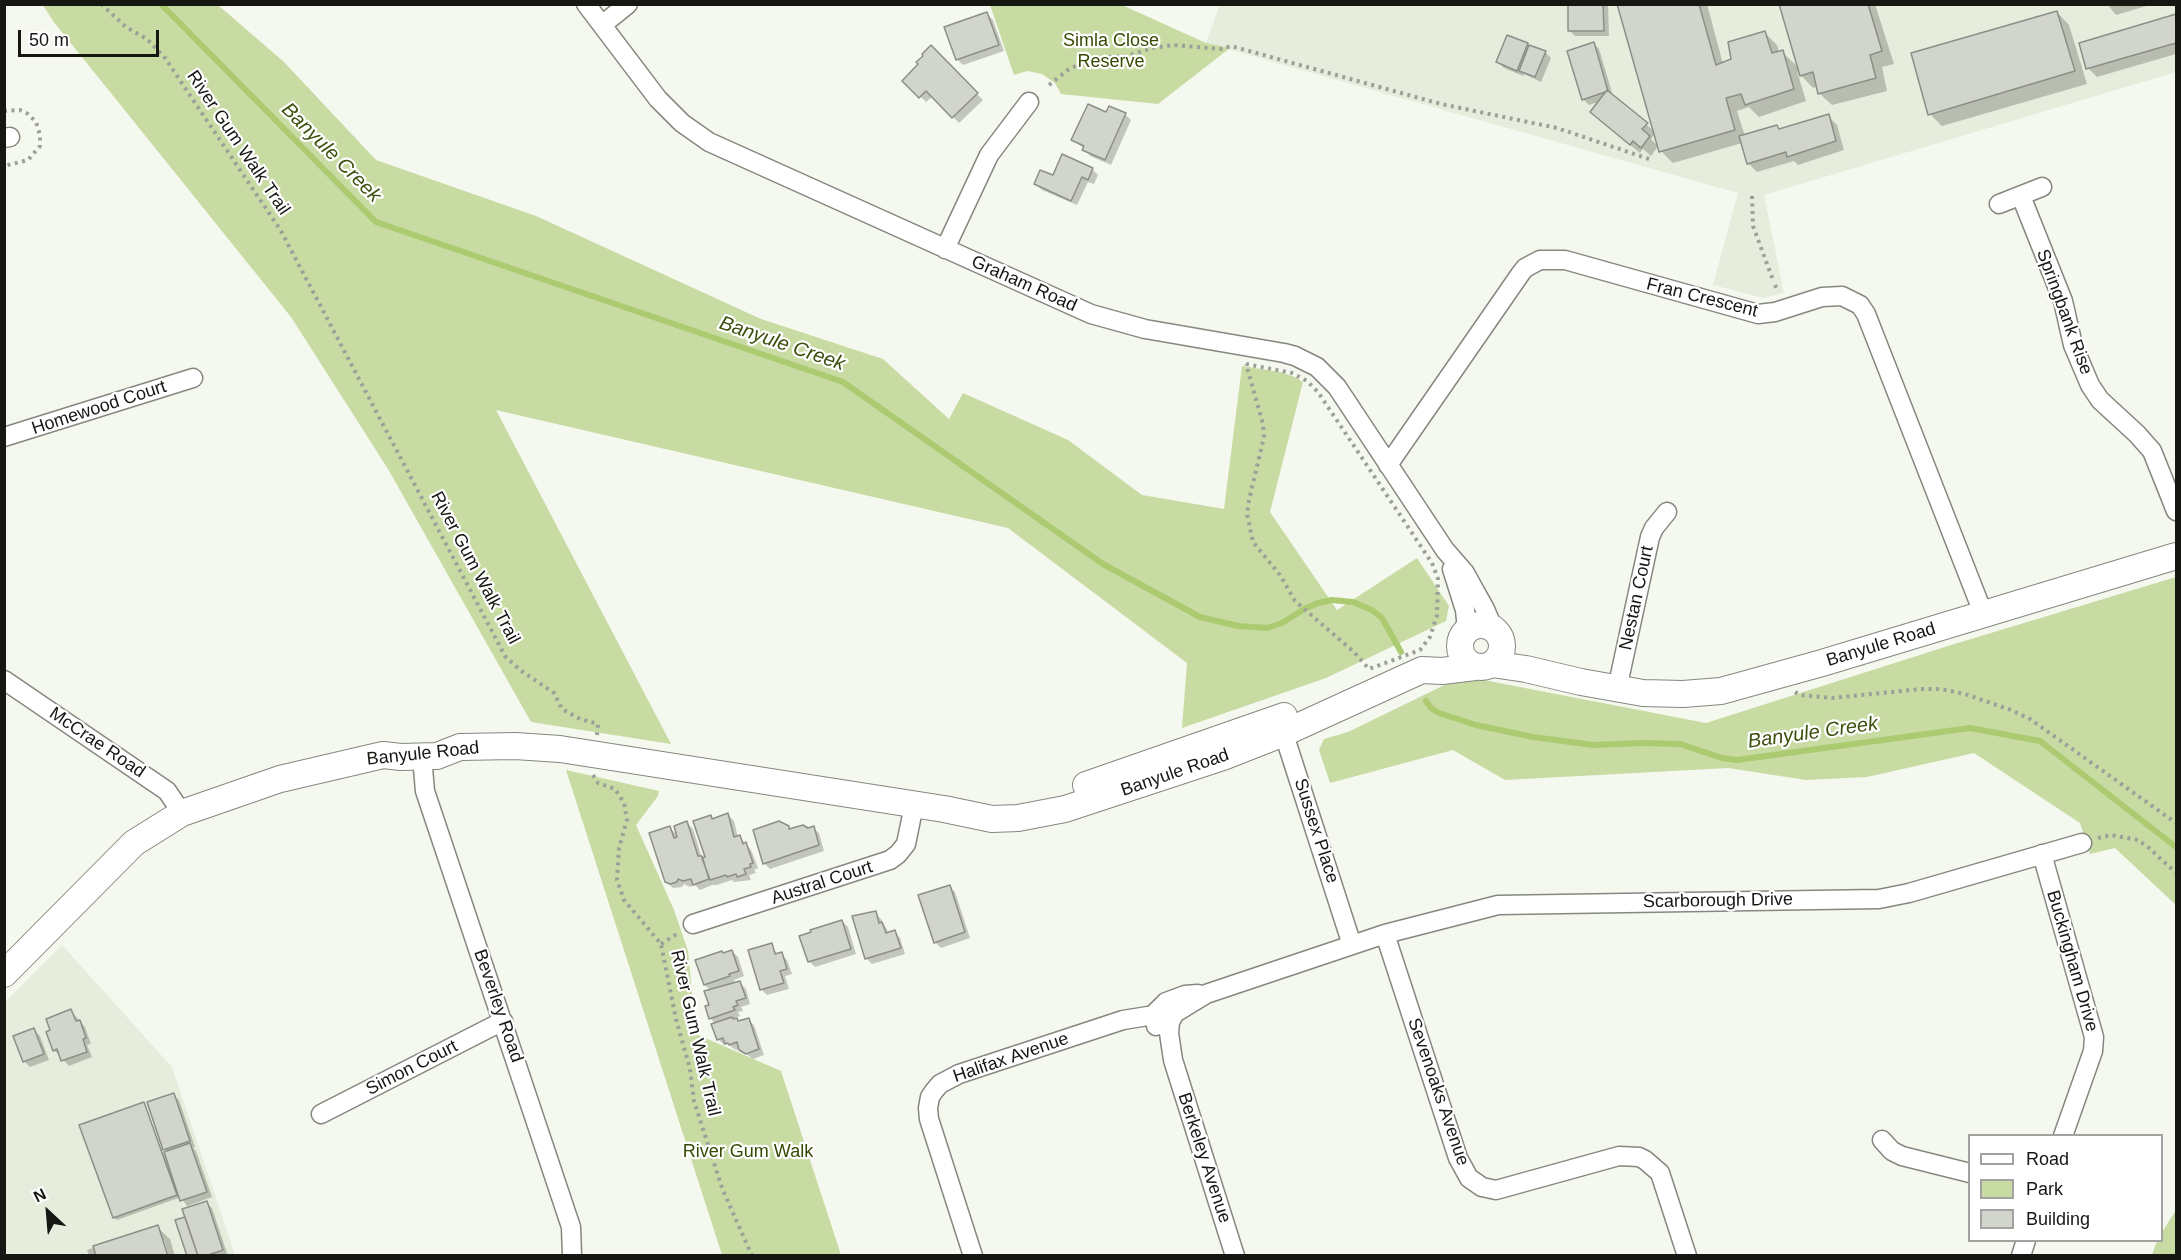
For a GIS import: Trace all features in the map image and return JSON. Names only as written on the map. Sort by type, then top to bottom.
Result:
[{"type":"street","name":"Graham Road","points":[[586,4],[658,99],[694,133],[709,141],[1064,303],[1119,322],[1284,353],[1306,360],[1327,375],[1337,387],[1445,550],[1465,573],[1497,634]]},
{"type":"street","points":[[602,25],[628,4]]},
{"type":"street","points":[[945,249],[989,155],[1029,102]]},
{"type":"street","points":[[2000,204],[2042,187]]},
{"type":"street","name":"Springbank Rise","points":[[2021,196],[2062,301],[2073,345],[2090,385],[2100,400],[2152,451],[2176,511]]},
{"type":"street","name":"Fran Crescent","points":[[1388,465],[1521,273],[1525,268],[1540,260],[1565,261],[1758,314],[1774,312],[1822,297],[1842,296],[1860,305],[1866,314],[1983,613]]},
{"type":"street","name":"Homewood Court","points":[[4,437],[193,378]]},
{"type":"street","name":"Nestan Court","points":[[1617,689],[1650,537],[1667,512]]},
{"type":"street","name":"Graham Road","points":[[1445,550],[1461,591],[1465,610],[1464,634]]},
{"type":"street","name":"Banyule Road","points":[[944,809],[994,807],[1036,800],[1084,786],[1186,749],[1282,725],[1422,670],[1442,671],[1483,665],[1526,669],[1617,689],[1663,694],[1720,691],[1812,666],[2176,556]]},
{"type":"street","points":[[1480,625],[1497,634],[1501,654],[1483,665],[1463,658],[1460,652],[1464,634],[1480,625]]},
{"type":"street","name":"Banyule Road","points":[[1422,670],[1428,662],[1464,634]]},
{"type":"street","name":"Banyule Road","points":[[1497,634],[1581,682]]},
{"type":"street","name":"McCrae Road","points":[[4,680],[167,791],[182,813]]},
{"type":"street","name":"Banyule Road","points":[[4,974],[134,843],[182,813],[280,779],[383,755],[437,756],[460,747],[515,746],[596,754],[944,809],[992,819],[1044,814],[1223,757],[1282,725]]},
{"type":"street","name":"Sussex Place","points":[[1282,725],[1352,945]]},
{"type":"street","name":"Beverley Road","points":[[422,757],[425,791],[571,1227],[572,1256]]},
{"type":"street","name":"Austral Court","points":[[693,924],[890,860],[906,844],[914,805]]},
{"type":"street","name":"Scarborough Drive","points":[[1352,945],[1479,909],[1511,903],[1887,898],[2082,843]]},
{"type":"street","name":"Buckingham Drive","points":[[2042,854],[2094,1037],[2093,1052],[2064,1134]]},
{"type":"street","name":"Sevenoaks Avenue","points":[[1385,934],[1458,1158],[1469,1178],[1482,1187],[1496,1190],[1619,1156],[1639,1157],[1646,1160],[1659,1173],[1687,1256]]},
{"type":"street","points":[[1163,1017],[1157,1009],[1173,998],[1206,994],[1352,945]]},
{"type":"street","name":"Berkeley Avenue","points":[[1163,1017],[1170,1033],[1173,1060],[1235,1256]]},
{"type":"street","name":"Halifax Avenue","points":[[973,1256],[929,1119],[928,1108],[934,1091],[940,1084],[959,1074],[1123,1020],[1163,1017]]},
{"type":"street","name":"Simon Court","points":[[321,1114],[503,1021]]},
{"type":"street","points":[[1881,1140],[1902,1156],[1968,1172]]},
{"type":"path","name":"River Gum Walk Trail","points":[[101,4],[126,27],[147,39],[165,58],[281,231],[505,656],[520,670],[554,693],[562,709],[580,719],[598,724],[592,774],[598,783],[615,789],[624,803],[627,820],[619,848],[617,880],[624,900],[661,944],[676,1019],[690,1069],[694,1101],[722,1188],[752,1256]]},
{"type":"path","points":[[1048,85],[1069,69],[1094,58],[1127,56],[1152,48],[1173,45],[1221,49],[1232,46],[1440,104],[1557,128],[1648,159]]},
{"type":"path","points":[[1752,196],[1753,226],[1778,292]]},
{"type":"path","points":[[1246,364],[1292,373],[1307,381],[1318,392],[1437,570],[1437,606],[1434,628],[1426,644],[1414,653],[1369,669],[1354,652],[1322,626],[1295,602],[1280,576],[1251,536],[1247,514],[1264,437],[1263,424],[1246,364]]},
{"type":"path","points":[[1787,688],[1800,695],[1833,698],[1922,689],[1941,689],[1965,694],[2030,719],[2176,823]]},
{"type":"path","points":[[2082,843],[2111,835],[2138,840],[2176,873]]},
{"type":"shaded area","points":[[1220,4],[2176,5],[2176,72],[1764,195],[1784,293],[1763,298],[1713,285],[1738,193],[1206,43]]},
{"type":"shaded area","points":[[62,945],[172,1067],[235,1255],[5,1256],[5,1002]]},
{"type":"green space","points":[[43,5],[218,5],[284,62],[376,160],[536,216],[761,319],[883,359],[949,419],[963,393],[1068,440],[1142,495],[1224,509],[1242,366],[1280,372],[1295,377],[1303,382],[1270,512],[1337,610],[1417,558],[1449,606],[1446,621],[1326,678],[1182,728],[1187,663],[1008,528],[496,410],[671,744],[531,722],[388,469],[291,317],[53,21]]},
{"type":"green space","name":"Simla Close Reserve","points":[[990,5],[1122,5],[1206,43],[1230,48],[1158,104],[1061,94],[1055,83],[1042,74],[1027,71],[1014,75]]},
{"type":"green space","points":[[2176,577],[2176,905],[2115,848],[2090,854],[2080,823],[1974,753],[1867,777],[1806,780],[1728,768],[1505,780],[1453,750],[1330,783],[1319,750],[1324,739],[1348,732],[1463,676],[1706,723]]},
{"type":"green space","name":"River Gum Walk","points":[[566,770],[659,791],[658,796],[636,825],[674,910],[688,951],[696,1034],[781,1071],[841,1255],[722,1255]]},
{"type":"green space","points":[[2176,1210],[2176,1255],[2152,1255],[2157,1242],[2163,1242],[2163,1230]]},
{"type":"building","points":[[1568,4],[1603,4],[1604,31],[1568,31]]},
{"type":"building","points":[[1617,4],[1699,4],[1716,65],[1731,59],[1728,42],[1765,31],[1772,53],[1783,50],[1794,89],[1745,105],[1741,94],[1726,98],[1735,130],[1659,152]]},
{"type":"building","points":[[1779,4],[1868,4],[1882,51],[1870,55],[1876,78],[1818,94],[1813,72],[1800,76]]},
{"type":"building","points":[[2057,11],[2075,71],[1928,115],[1911,53]]},
{"type":"building","points":[[987,12],[999,45],[956,60],[944,27]]},
{"type":"building","points":[[2176,14],[2176,43],[2086,69],[2079,43]]},
{"type":"building","points":[[1507,35],[1528,43],[1517,71],[1496,62]]},
{"type":"building","points":[[1594,42],[1608,91],[1582,100],[1567,51]]},
{"type":"building","points":[[931,45],[978,93],[952,118],[926,91],[919,98],[902,81]]},
{"type":"building","points":[[1529,45],[1546,51],[1535,77],[1519,71]]},
{"type":"building","points":[[1607,90],[1648,123],[1642,129],[1650,136],[1641,148],[1633,141],[1630,145],[1590,112]]},
{"type":"building","points":[[1088,104],[1106,112],[1109,106],[1126,113],[1105,160],[1082,150],[1084,146],[1071,140]]},
{"type":"building","points":[[1829,114],[1836,141],[1787,157],[1786,152],[1747,164],[1739,136],[1777,125],[1779,129]]},
{"type":"building","points":[[1062,154],[1093,168],[1088,180],[1082,177],[1071,201],[1034,184],[1040,170],[1053,175]]},
{"type":"building","points":[[728,813],[734,837],[740,835],[743,844],[746,842],[753,863],[750,864],[751,867],[744,869],[746,874],[737,877],[736,874],[727,877],[726,875],[710,880],[693,821],[711,815],[712,819]]},
{"type":"building","points":[[687,821],[698,856],[702,856],[709,879],[693,885],[691,879],[683,881],[678,879],[677,882],[670,884],[665,882],[649,833],[670,826],[674,838],[677,837],[674,826]]},
{"type":"building","points":[[779,821],[789,826],[789,829],[803,825],[808,828],[814,826],[819,845],[763,864],[753,830]]},
{"type":"building","points":[[950,885],[965,932],[934,943],[918,895]]},
{"type":"building","points":[[876,911],[879,923],[882,922],[886,933],[895,930],[901,948],[865,959],[852,916]]},
{"type":"building","points":[[842,920],[851,949],[808,962],[799,936]]},
{"type":"building","points":[[772,943],[775,954],[782,952],[787,969],[780,971],[784,983],[760,990],[748,950]]},
{"type":"building","points":[[732,950],[739,971],[704,985],[695,960]]},
{"type":"building","points":[[740,981],[746,998],[736,1001],[738,1005],[733,1007],[735,1010],[709,1019],[705,1006],[709,1005],[704,991]]},
{"type":"building","points":[[71,1009],[76,1021],[80,1020],[86,1038],[83,1039],[87,1052],[61,1061],[57,1049],[53,1051],[46,1032],[50,1030],[46,1019]]},
{"type":"building","points":[[732,1017],[737,1018],[738,1021],[749,1018],[759,1049],[746,1054],[739,1050],[737,1042],[729,1045],[725,1044],[723,1038],[717,1040],[711,1024]]},
{"type":"building","points":[[34,1028],[44,1054],[23,1062],[13,1036]]},
{"type":"building","points":[[174,1093],[190,1141],[163,1150],[147,1102]]},
{"type":"building","points":[[144,1102],[177,1195],[113,1218],[79,1125]]},
{"type":"building","points":[[190,1143],[207,1192],[180,1201],[164,1152]]},
{"type":"building","points":[[207,1201],[223,1250],[198,1256],[182,1209]]},
{"type":"building","points":[[185,1217],[198,1256],[187,1256],[175,1220]]},
{"type":"building","points":[[158,1225],[168,1256],[96,1256],[93,1246]]},
{"type":"waterway","name":"Banyule Creek","points":[[161,4],[376,222],[843,382],[1103,564],[1200,617],[1238,626],[1267,628],[1282,623],[1318,603],[1332,600],[1353,602],[1372,610],[1382,618],[1401,652]]},
{"type":"waterway","name":"Banyule Creek","points":[[1426,701],[1439,713],[1476,725],[1533,737],[1593,745],[1680,744],[1722,758],[1737,760],[1970,728],[2040,741],[2176,847]]}]
